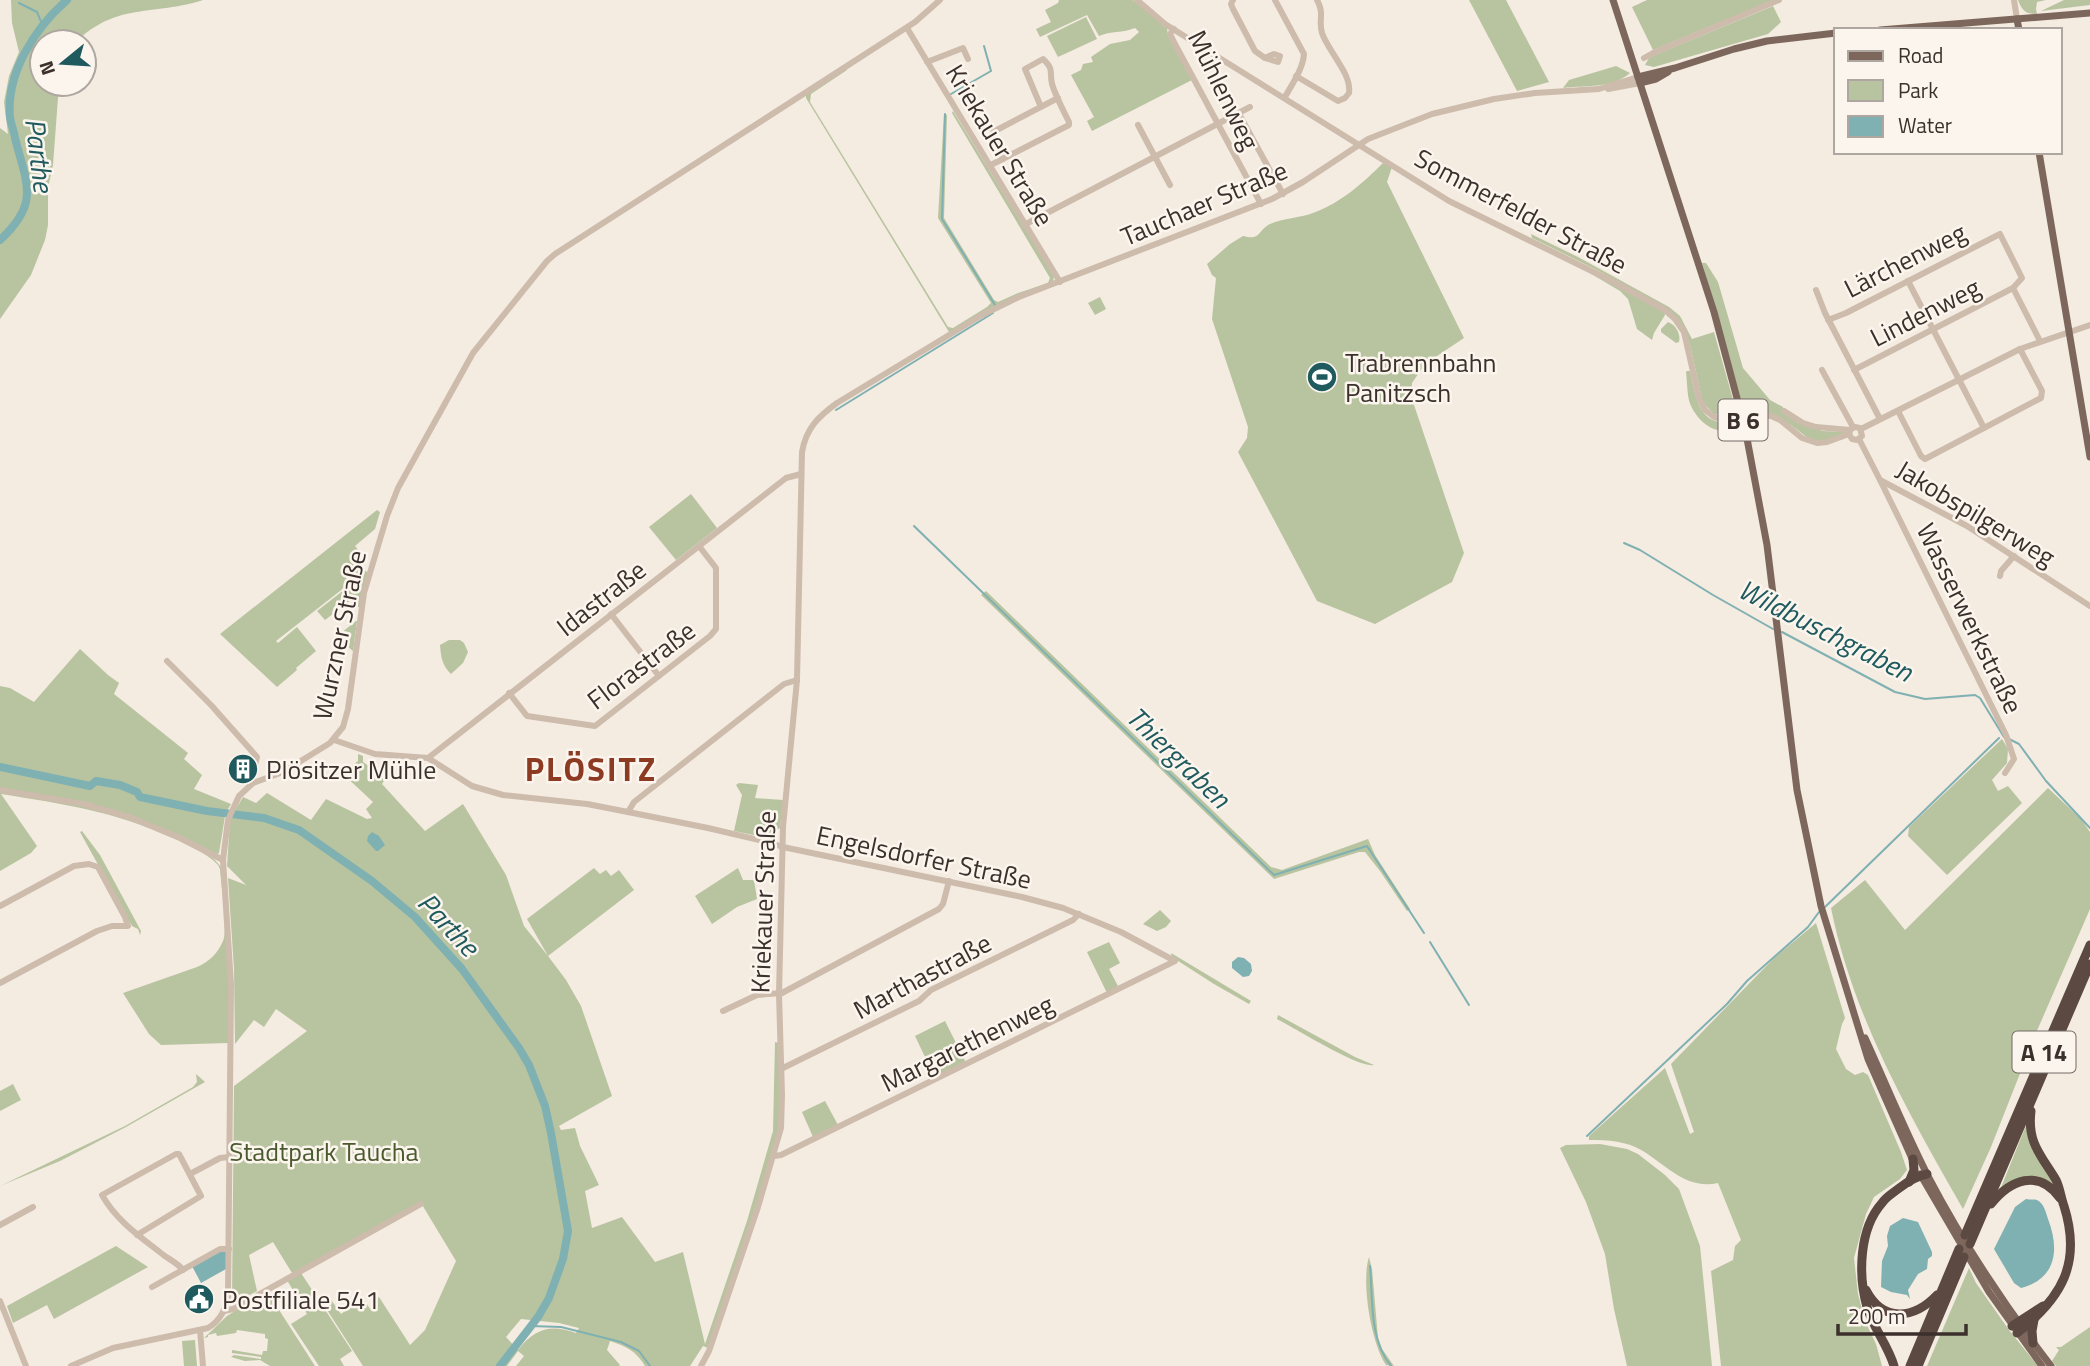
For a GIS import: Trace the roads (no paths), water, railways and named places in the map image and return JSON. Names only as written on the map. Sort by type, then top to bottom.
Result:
[{"type":"highway","name":"A 14","points":[[2090,945],[1968,1240],[1983,1214],[2090,964]]},
{"type":"highway","points":[[2017,1327],[2034,1320],[2049,1304],[2061,1287],[2068,1264],[2070,1231],[2063,1203],[2058,1186],[2032,1138],[2030,1118],[2034,1096]]},
{"type":"highway","points":[[1909,1182],[1914,1170],[1913,1159]]},
{"type":"highway","points":[[1894,1366],[1870,1315],[1864,1295],[1862,1259],[1867,1235],[1878,1208],[1909,1182],[1924,1176]]},
{"type":"highway","points":[[1892,1194],[1924,1176]]},
{"type":"highway","points":[[1983,1214],[2002,1191],[2012,1184],[2024,1181],[2035,1181],[2049,1186],[2063,1203]]},
{"type":"highway","points":[[1910,1366],[1943,1288],[1962,1253],[1918,1366]]},
{"type":"highway","points":[[1863,1284],[1879,1307],[1899,1314],[1912,1313],[1922,1308],[1943,1288]]},
{"type":"highway","points":[[2017,1327],[2049,1304]]},
{"type":"highway","points":[[2033,1343],[2034,1320]]},
{"type":"main road","name":"B 6","points":[[1613,0],[1731,370],[1767,545],[1797,790],[1822,910],[1857,1022],[1873,1072],[1913,1159],[1977,1267],[2042,1366]]},
{"type":"main road","points":[[1905,28],[2090,13]]},
{"type":"main road","points":[[2017,19],[2019,28]]},
{"type":"main road","points":[[1639,80],[1766,41],[1834,33]]},
{"type":"main road","points":[[1646,100],[1648,89],[1656,79],[1675,68]]},
{"type":"main road","points":[[1639,80],[1656,79]]},
{"type":"main road","points":[[2039,154],[2070,333],[2086,407],[2090,457]]},
{"type":"main road","name":"B 6","points":[[1857,1022],[1924,1176]]},
{"type":"main road","name":"B 6","points":[[2017,1327],[2051,1366]]},
{"type":"street","name":"Wurzner Straße","points":[[224,1311],[228,1296],[230,1157],[231,985],[223,860],[228,820],[239,796],[253,783],[283,772],[334,740],[343,727],[364,593],[398,488],[473,353],[547,261],[907,28],[940,0]]},
{"type":"street","name":"Sommerfelder Straße","points":[[1137,0],[1174,29],[1449,201],[1665,310],[1675,318],[1684,332],[1699,398],[1703,407],[1714,417],[1731,421],[1763,415],[1775,418],[1801,438],[1817,443],[1828,442],[1851,430]]},
{"type":"street","points":[[1233,0],[1233,9],[1255,51],[1265,58]]},
{"type":"street","points":[[1276,0],[1304,54],[1284,97]]},
{"type":"street","points":[[1296,76],[1338,101],[1345,99],[1349,93],[1348,81],[1322,33],[1322,8],[1317,0]]},
{"type":"street","points":[[1644,58],[1779,0]]},
{"type":"street","points":[[2014,0],[2017,19]]},
{"type":"street","name":"Kriekauer Straße","points":[[907,28],[1060,282]]},
{"type":"street","name":"Mühlenweg","points":[[1174,29],[1170,34],[1261,204]]},
{"type":"street","points":[[927,62],[963,48],[968,60]]},
{"type":"street","points":[[989,166],[1069,125],[1046,60],[1040,60],[1025,69],[1041,107]]},
{"type":"street","name":"Tauchaer Straße","points":[[810,428],[837,403],[982,315],[1019,296],[1283,194],[1378,134],[1432,114],[1494,99],[1599,89],[1639,80]]},
{"type":"street","points":[[1003,159],[992,137],[993,132],[1058,99]]},
{"type":"street","points":[[1024,225],[1251,107]]},
{"type":"street","points":[[1239,114],[1283,194]]},
{"type":"street","points":[[1138,125],[1170,185]]},
{"type":"street","name":"Lärchenweg","points":[[1828,320],[2000,234],[2022,278],[2013,288]]},
{"type":"street","points":[[1908,281],[1984,428]]},
{"type":"street","points":[[2013,288],[2040,341]]},
{"type":"street","name":"Lindenweg","points":[[1854,370],[2013,288]]},
{"type":"street","points":[[1816,290],[1828,320],[1880,419]]},
{"type":"street","points":[[1784,411],[1803,423],[1816,427],[1861,429],[2020,349],[2090,325]]},
{"type":"street","points":[[1898,411],[1921,456],[1925,458],[2042,396],[2020,349]]},
{"type":"street","points":[[1822,370],[1851,430],[1852,439],[1859,439],[1863,434],[1861,429]]},
{"type":"street","name":"Kriekauer Straße","points":[[701,1366],[720,1320],[774,1156],[782,1120],[779,994],[783,848],[797,680],[800,474],[803,445],[810,428]]},
{"type":"street","name":"Jakobspilgerweg","points":[[1859,439],[1880,481],[1953,518],[2090,606]]},
{"type":"street","name":"Idastraße","points":[[428,758],[786,478],[800,474]]},
{"type":"street","name":"Wasserwerkstraße","points":[[1880,481],[2006,735],[2014,760],[2005,773]]},
{"type":"street","name":"Florastraße","points":[[509,693],[527,716],[595,726],[716,629],[716,568],[699,546]]},
{"type":"street","points":[[2000,576],[2014,556]]},
{"type":"street","points":[[611,614],[659,676]]},
{"type":"street","points":[[167,661],[257,757],[252,775],[253,783]]},
{"type":"street","points":[[628,811],[634,802],[784,684],[797,680]]},
{"type":"street","name":"Engelsdorfer Straße","points":[[334,740],[375,754],[428,758],[472,786],[503,795],[628,811],[767,842],[783,848],[1022,897],[1079,914],[1121,932],[1175,961]]},
{"type":"street","points":[[0,790],[84,804],[120,814],[180,838],[223,860]]},
{"type":"street","points":[[0,906],[69,868],[89,864],[97,867],[128,926],[112,926],[97,931],[0,983]]},
{"type":"street","points":[[723,1011],[757,995],[779,994],[939,909],[949,881]]},
{"type":"street","name":"Marthastraße","points":[[781,1069],[919,1001],[931,990],[1073,920],[1079,914]]},
{"type":"street","name":"Margarethenweg","points":[[774,1156],[781,1156],[1175,961]]},
{"type":"street","points":[[136,1235],[200,1198],[201,1195],[179,1154],[102,1195],[117,1217],[136,1235],[180,1265],[183,1270]]},
{"type":"street","points":[[190,1174],[220,1158],[230,1157]]},
{"type":"street","points":[[71,1366],[113,1348],[200,1330],[216,1323],[224,1311],[233,1309],[421,1204]]},
{"type":"street","points":[[0,1225],[33,1207]]},
{"type":"street","points":[[152,1287],[220,1249],[229,1249]]},
{"type":"street","points":[[0,1301],[26,1366]]},
{"type":"street","points":[[200,1330],[203,1366]]},
{"type":"water","points":[[372,832],[379,836],[385,845],[378,851],[367,841]]},
{"type":"water","points":[[1238,957],[1251,964],[1252,971],[1249,976],[1243,977],[1232,968],[1232,962]]},
{"type":"water","points":[[2026,1199],[2037,1200],[2043,1206],[2052,1230],[2054,1252],[2052,1262],[2042,1278],[2021,1288],[2014,1283],[1994,1249],[2015,1207]]},
{"type":"water","points":[[1903,1218],[1918,1222],[1932,1252],[1927,1269],[1918,1274],[1908,1290],[1910,1299],[1907,1295],[1881,1287],[1882,1261],[1888,1246],[1890,1226]]},
{"type":"water","points":[[220,1251],[226,1252],[226,1269],[201,1283],[192,1266]]},
{"type":"waterway","name":"Parthe","points":[[0,240],[21,215],[27,193],[10,117],[13,84],[25,52],[44,24],[67,0]]},
{"type":"waterway","points":[[19,3],[37,12],[42,24]]},
{"type":"waterway","name":"Wildbuschgraben","points":[[951,94],[991,71],[984,46]]},
{"type":"waterway","name":"Thiergraben","points":[[945,114],[942,219],[995,305]]},
{"type":"waterway","name":"Thiergraben","points":[[836,410],[993,313]]},
{"type":"waterway","name":"Thiergraben","points":[[914,526],[1274,875],[1367,846],[1424,933]]},
{"type":"waterway","name":"Wildbuschgraben","points":[[1624,543],[1773,629]]},
{"type":"waterway","name":"Wildbuschgraben","points":[[1782,632],[1895,692],[1925,699],[1975,695],[1980,698],[2004,737]]},
{"type":"waterway","points":[[1825,907],[1999,738]]},
{"type":"waterway","name":"Wildbuschgraben","points":[[2009,739],[2019,744],[2046,781],[2090,828]]},
{"type":"waterway","name":"Parthe","points":[[0,767],[90,786],[96,781],[120,785],[137,792],[140,797],[207,811],[264,818],[299,830],[372,881],[415,917],[462,969],[529,1065],[545,1106],[568,1231],[563,1259],[549,1298],[538,1317],[500,1366]]},
{"type":"waterway","points":[[1587,1136],[1727,1004],[1747,981],[1808,927],[1819,912]]},
{"type":"waterway","name":"Thiergraben","points":[[1430,942],[1469,1005]]},
{"type":"waterway","points":[[1370,1266],[1375,1331],[1391,1366]]},
{"type":"waterway","points":[[531,1326],[561,1327],[621,1342],[639,1351],[650,1366]]},
{"type":"place","name":"Trabrennbahn Panitzsch","points":[[1322,377]]},
{"type":"place","name":"Plösitzer Mühle","points":[[243,769]]},
{"type":"place","name":"Postfiliale 541","points":[[199,1299]]},
{"type":"district","name":"PLÖSITZ","points":[[591,769]]},
{"type":"park label","name":"Stadtpark Taucha","points":[[324,1151]]}]
